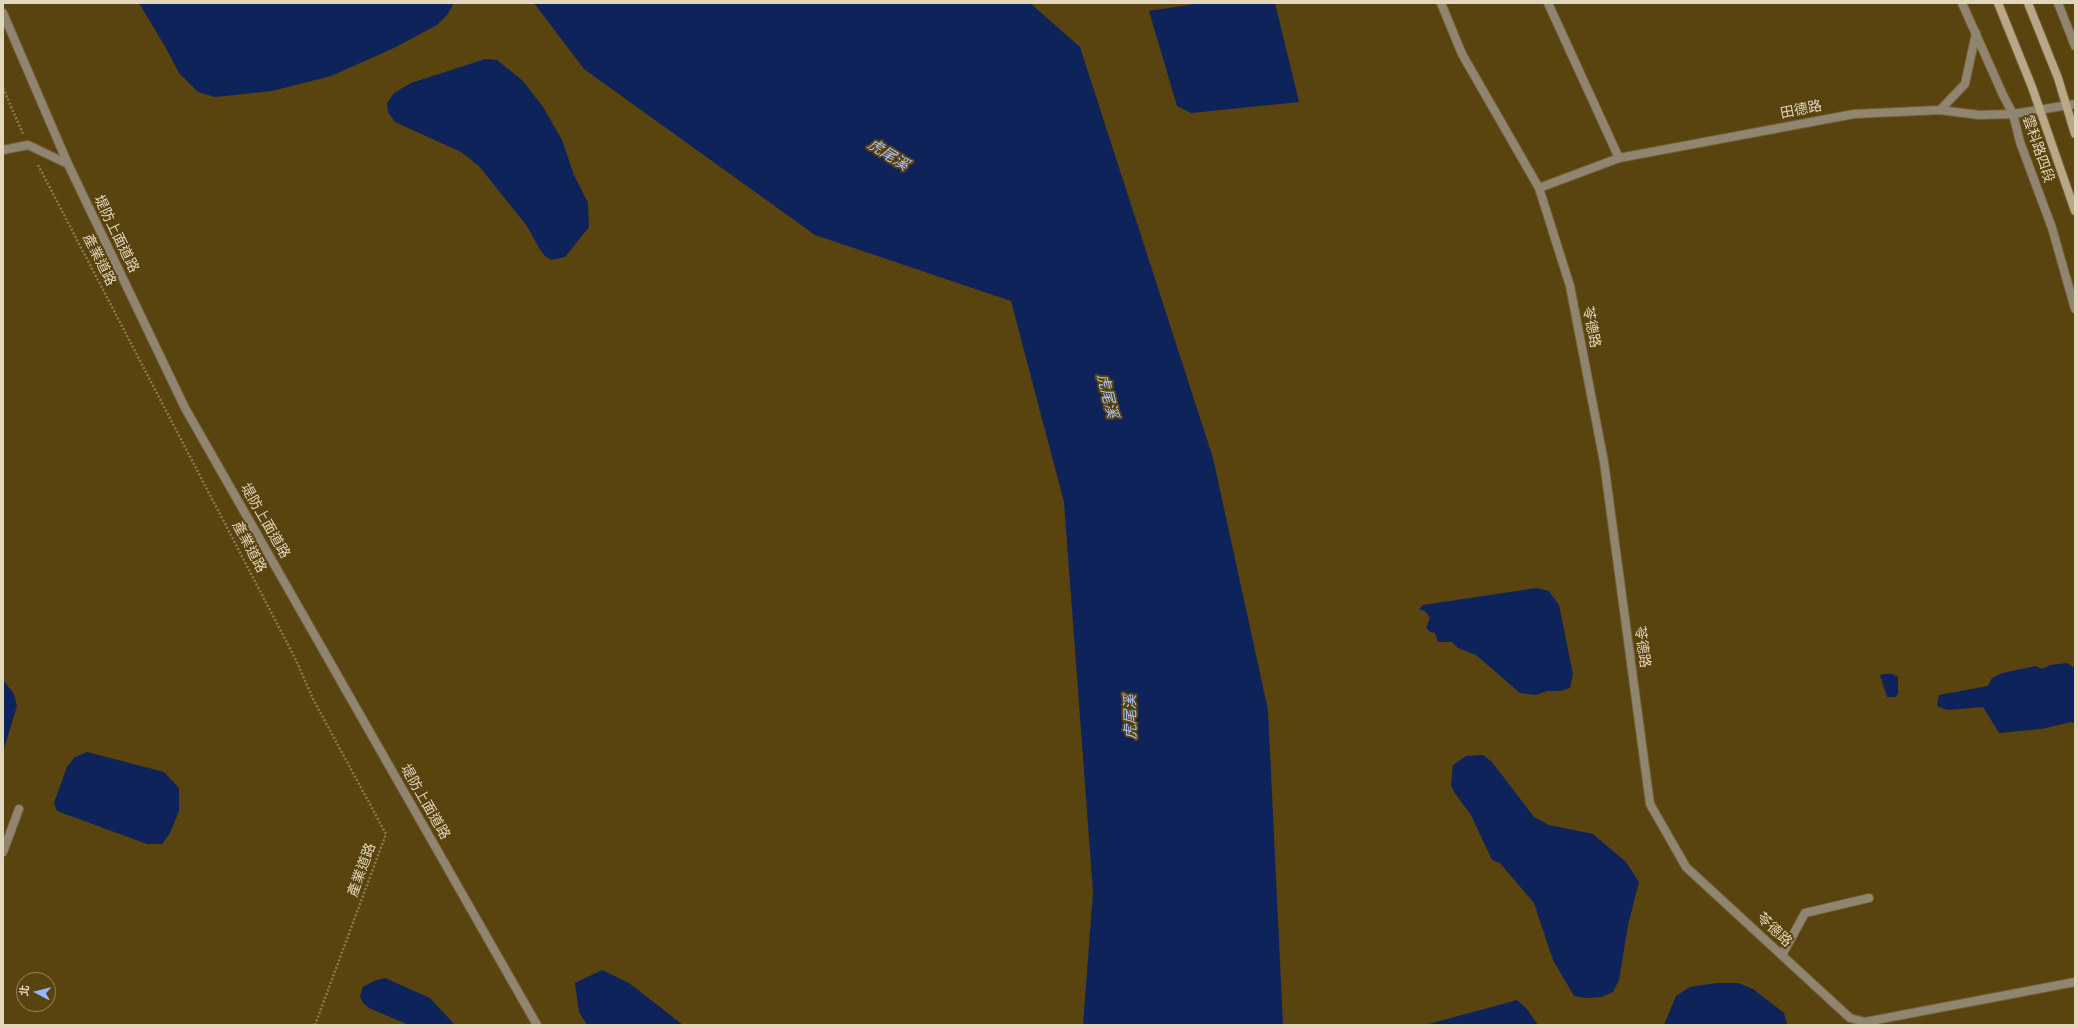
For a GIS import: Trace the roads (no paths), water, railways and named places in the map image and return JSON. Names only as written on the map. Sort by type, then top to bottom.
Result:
[{"type":"main road","name":"雲科路四段","points":[[1998,3],[2040,110],[2075,211]]},
{"type":"main road","points":[[2028,3],[2058,78],[2075,134]]},
{"type":"street","name":"苓德路","points":[[1440,3],[1462,54],[1539,188],[1570,286],[1604,462],[1650,804],[1686,867],[1850,1018],[1865,1022],[2075,982]]},
{"type":"street","points":[[1548,3],[1619,158]]},
{"type":"street","name":"雲科路四段","points":[[1962,3],[2013,114],[2020,142],[2052,228],[2075,309]]},
{"type":"street","points":[[2058,3],[2075,46]]},
{"type":"street","name":"堤防上面道路","points":[[3,13],[68,164],[185,408],[537,1025]]},
{"type":"street","points":[[1940,110],[1965,84],[1976,33]]},
{"type":"street","name":"田德路","points":[[1539,188],[1619,158],[1854,114],[1940,110],[1979,115],[2013,114],[2075,104]]},
{"type":"street","points":[[3,150],[28,145],[68,164]]},
{"type":"street","points":[[3,852],[19,809]]},
{"type":"street","points":[[1782,955],[1805,913],[1869,898]]},
{"type":"water","points":[[139,3],[453,3],[447,15],[437,25],[394,48],[331,76],[272,91],[215,97],[198,92],[179,73]]},
{"type":"water","name":"虎尾溪","points":[[534,3],[1030,3],[1080,47],[1213,458],[1268,710],[1283,1025],[1083,1025],[1093,892],[1064,502],[1011,301],[815,235],[584,69]]},
{"type":"water","points":[[1201,3],[1275,3],[1299,102],[1191,113],[1177,106],[1149,11]]},
{"type":"water","points":[[485,59],[497,60],[523,81],[543,107],[562,140],[574,175],[588,203],[589,227],[565,257],[551,260],[545,256],[527,226],[479,166],[461,152],[395,122],[388,112],[387,103],[394,93],[411,83]]},
{"type":"water","points":[[1537,588],[1549,591],[1559,605],[1573,674],[1570,688],[1560,691],[1547,691],[1536,695],[1520,693],[1476,655],[1458,648],[1452,642],[1438,642],[1435,633],[1430,632],[1426,628],[1430,618],[1426,612],[1419,609],[1423,605]]},
{"type":"water","points":[[2067,663],[2075,668],[2075,724],[2071,722],[2041,729],[1999,733],[1983,707],[1948,710],[1937,705],[1939,695],[1988,686],[1992,678],[2002,673],[2036,666],[2042,669],[2050,665]]},
{"type":"water","points":[[1892,674],[1898,677],[1898,694],[1895,697],[1887,697],[1880,675]]},
{"type":"water","points":[[3,680],[14,694],[17,706],[3,752]]},
{"type":"water","points":[[87,752],[164,772],[179,788],[179,811],[170,833],[162,844],[147,844],[57,811],[54,803],[67,767],[75,757]]},
{"type":"water","points":[[1483,755],[1492,762],[1534,817],[1549,825],[1593,834],[1626,862],[1639,882],[1628,925],[1619,980],[1613,992],[1602,997],[1585,998],[1574,996],[1553,960],[1534,903],[1500,863],[1492,860],[1471,815],[1454,792],[1451,785],[1453,765],[1466,756]]},
{"type":"water","points":[[602,970],[629,983],[683,1025],[587,1025],[579,1012],[575,983]]},
{"type":"water","points":[[385,978],[430,998],[455,1025],[409,1025],[369,1008],[363,1003],[360,996],[363,987],[374,981]]},
{"type":"water","points":[[1717,983],[1738,983],[1753,989],[1784,1013],[1787,1025],[1664,1025],[1676,996],[1690,987]]},
{"type":"water","points":[[1517,1000],[1526,1008],[1538,1025],[1425,1025]]}]
